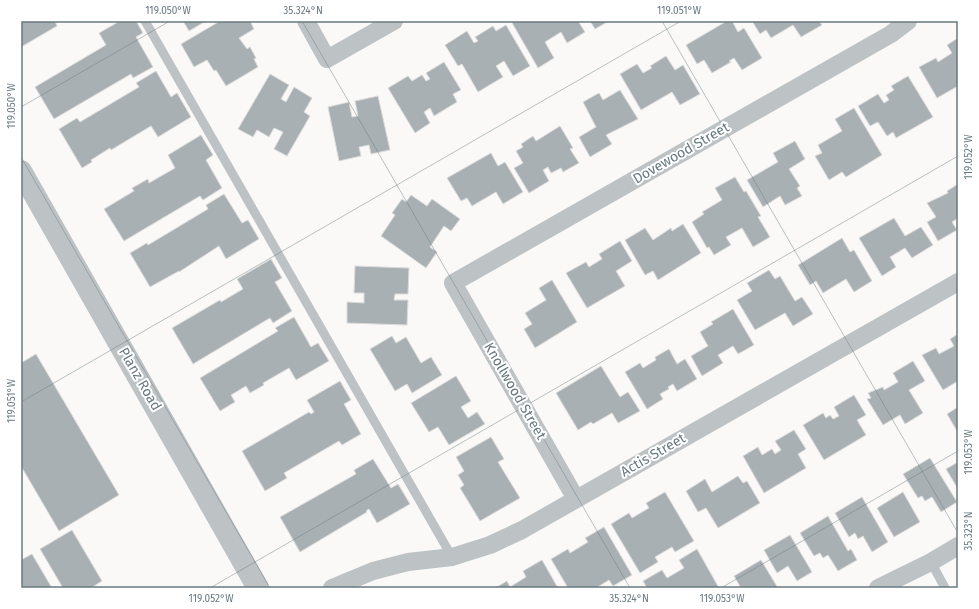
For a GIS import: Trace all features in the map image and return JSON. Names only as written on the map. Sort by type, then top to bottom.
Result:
[{"type":"street","points":[[306,21],[328,59],[394,21]]},
{"type":"street","name":"Dovewood Street","points":[[453,283],[891,34],[908,21]]},
{"type":"street","name":"Planz Road","points":[[21,171],[258,588]]},
{"type":"street","name":"Actis Street","points":[[332,588],[373,571],[408,562],[452,557],[490,545],[522,530],[958,282]]},
{"type":"street","name":"Knollwood Street","points":[[453,283],[576,499]]},
{"type":"street","points":[[878,588],[931,562],[958,546]]},
{"type":"lane","points":[[145,21],[452,557]]},
{"type":"lane","points":[[931,562],[945,588]]},
{"type":"building","points":[[21,21],[55,21],[57,26],[21,47]]},
{"type":"building","points":[[120,21],[136,21],[143,33],[136,37],[153,67],[133,78],[131,74],[54,119],[35,87],[106,45],[99,33]]},
{"type":"building","points":[[183,21],[206,21],[189,31]]},
{"type":"building","points":[[220,21],[250,21],[254,29],[239,38],[247,49],[250,47],[256,58],[254,59],[258,67],[226,86],[216,70],[214,71],[207,60],[194,67],[181,44]]},
{"type":"building","points":[[511,21],[578,21],[585,32],[567,43],[561,32],[545,42],[554,58],[538,68]]},
{"type":"building","points":[[590,21],[609,21],[595,29]]},
{"type":"building","points":[[727,21],[732,21],[738,32],[744,28],[762,58],[742,70],[734,58],[729,61],[731,62],[712,73],[704,60],[697,64],[686,45]]},
{"type":"building","points":[[752,21],[819,21],[822,25],[801,37],[793,25],[771,38],[766,30],[760,34]]},
{"type":"building","points":[[506,25],[530,66],[513,76],[504,61],[496,66],[503,77],[478,92],[462,64],[458,66],[445,45],[467,31],[474,43],[478,41],[475,37],[493,26],[496,31]]},
{"type":"building","points":[[958,38],[958,86],[937,98],[919,67],[936,58],[938,62],[952,53],[947,45]]},
{"type":"building","points":[[666,56],[675,70],[683,65],[700,94],[680,105],[672,92],[641,110],[620,74],[637,64],[643,73],[652,68],[650,66]]},
{"type":"building","points":[[444,62],[461,90],[453,94],[457,102],[434,116],[430,108],[424,112],[430,123],[415,133],[388,88],[408,76],[412,81],[422,75],[426,81],[430,79],[426,73]]},
{"type":"building","points":[[156,71],[171,97],[177,93],[191,117],[158,137],[151,126],[111,150],[110,148],[91,160],[92,162],[82,168],[59,129],[77,118],[80,122],[139,87],[136,83]]},
{"type":"building","points":[[270,74],[289,85],[281,99],[286,102],[294,87],[312,98],[304,112],[310,116],[287,156],[274,149],[283,132],[274,128],[269,137],[257,130],[253,137],[238,129]]},
{"type":"building","points":[[908,76],[933,117],[896,138],[893,132],[887,136],[878,122],[870,126],[858,106],[878,94],[884,103],[889,100],[886,95],[894,90],[891,86]]},
{"type":"building","points":[[620,90],[638,119],[606,135],[612,144],[590,157],[579,137],[596,127],[583,102],[599,93],[603,100]]},
{"type":"building","points":[[378,96],[390,150],[371,154],[369,145],[359,147],[361,156],[339,161],[328,107],[349,102],[352,117],[358,116],[355,101]]},
{"type":"building","points":[[854,108],[882,155],[846,177],[842,172],[829,180],[815,156],[822,153],[818,145],[842,131],[835,119]]},
{"type":"building","points":[[560,126],[573,148],[570,149],[579,163],[563,172],[561,168],[551,173],[548,167],[543,170],[549,181],[529,193],[514,168],[523,163],[516,151],[523,147],[521,144],[533,136],[536,141]]},
{"type":"building","points":[[201,135],[213,155],[206,160],[222,188],[203,200],[200,196],[124,241],[104,209],[134,191],[132,188],[148,179],[149,183],[175,168],[168,155]]},
{"type":"building","points":[[795,141],[805,159],[789,169],[800,186],[797,188],[802,196],[785,205],[780,196],[763,207],[747,180],[778,162],[773,153]]},
{"type":"building","points":[[491,153],[498,166],[505,162],[523,192],[503,204],[496,192],[472,206],[467,198],[461,201],[447,178]]},
{"type":"building","points":[[735,177],[744,192],[746,191],[761,216],[758,217],[770,237],[753,247],[742,228],[726,237],[731,245],[714,255],[709,247],[707,248],[692,222],[704,214],[702,212],[722,200],[715,188]]},
{"type":"building","points":[[958,184],[958,218],[952,222],[957,230],[938,241],[927,222],[936,217],[927,203],[948,193],[947,191]]},
{"type":"building","points":[[224,194],[242,223],[248,220],[259,239],[226,259],[219,246],[179,272],[150,287],[130,253],[147,243],[148,245],[208,209],[206,205]]},
{"type":"building","points":[[411,195],[427,206],[432,199],[460,219],[451,231],[444,226],[430,247],[437,252],[426,268],[381,236],[395,215],[392,213],[402,199],[406,202]]},
{"type":"building","points":[[894,218],[905,236],[921,227],[933,245],[912,258],[905,248],[890,257],[896,267],[882,276],[859,238]]},
{"type":"building","points":[[683,224],[701,253],[658,280],[653,271],[645,275],[625,240],[645,228],[653,240],[671,228],[672,231]]},
{"type":"building","points":[[842,238],[850,252],[854,250],[872,281],[854,292],[846,279],[823,293],[816,281],[810,285],[798,265]]},
{"type":"building","points":[[620,241],[632,261],[616,271],[625,286],[587,308],[566,273],[586,262],[589,267],[602,259],[599,254]]},
{"type":"building","points":[[271,259],[282,278],[275,282],[292,311],[273,323],[270,318],[193,364],[172,328],[220,300],[221,302],[243,289],[237,279]]},
{"type":"building","points":[[355,266],[409,268],[408,294],[395,294],[394,300],[408,300],[407,325],[347,323],[347,302],[364,303],[364,293],[354,293]]},
{"type":"building","points":[[769,270],[775,279],[780,276],[795,301],[802,297],[813,314],[793,326],[785,313],[755,330],[737,300],[752,291],[747,283]]},
{"type":"building","points":[[552,280],[577,322],[535,348],[524,329],[532,324],[525,313],[546,300],[539,288]]},
{"type":"building","points":[[733,309],[754,345],[738,354],[733,346],[718,355],[723,363],[702,376],[691,356],[708,346],[700,332],[713,324],[711,322]]},
{"type":"building","points":[[294,317],[311,347],[318,343],[329,361],[296,380],[289,368],[263,383],[264,385],[250,393],[246,386],[231,395],[235,402],[220,411],[200,378],[278,331],[275,328]]},
{"type":"building","points":[[958,334],[958,381],[943,390],[922,355],[936,348],[939,354],[954,346],[950,339]]},
{"type":"building","points":[[392,336],[396,343],[406,337],[421,363],[431,357],[442,375],[412,393],[407,384],[395,391],[370,349]]},
{"type":"building","points":[[669,349],[677,364],[685,359],[697,379],[677,391],[673,384],[668,387],[669,389],[660,394],[663,399],[647,409],[625,372],[640,363],[643,368],[656,360],[655,357]]},
{"type":"building","points":[[36,354],[119,495],[59,531],[21,466],[21,363]]},
{"type":"building","points":[[913,361],[925,381],[909,390],[923,413],[905,424],[900,415],[883,425],[867,399],[871,398],[868,393],[883,387],[884,390],[898,382],[893,373]]},
{"type":"building","points":[[601,366],[620,397],[628,392],[640,411],[618,423],[612,413],[593,424],[591,422],[578,430],[556,393]]},
{"type":"building","points":[[456,376],[471,401],[461,407],[468,418],[477,412],[485,424],[449,445],[438,427],[429,432],[411,403]]},
{"type":"building","points":[[340,381],[351,400],[344,404],[361,434],[342,445],[339,441],[284,473],[287,478],[265,491],[242,451],[309,412],[311,414],[314,412],[307,400]]},
{"type":"building","points":[[854,395],[866,415],[857,420],[866,435],[824,460],[803,425],[823,413],[826,418],[830,415],[833,419],[839,416],[834,407]]},
{"type":"building","points":[[958,407],[958,430],[957,431],[947,414]]},
{"type":"building","points":[[794,430],[806,449],[798,454],[806,468],[764,493],[743,456],[758,447],[762,455],[772,449],[775,454],[781,450],[775,441]]},
{"type":"building","points":[[491,437],[504,459],[498,462],[520,498],[480,521],[460,488],[464,485],[458,475],[464,471],[456,457]]},
{"type":"building","points":[[930,458],[957,502],[941,512],[932,497],[925,501],[922,496],[918,498],[903,474]]},
{"type":"building","points":[[373,459],[391,488],[398,484],[410,504],[377,523],[369,509],[366,511],[367,512],[300,552],[280,517],[356,474],[354,470]]},
{"type":"building","points":[[958,462],[958,489],[946,469]]},
{"type":"building","points":[[738,476],[743,483],[747,481],[760,503],[718,528],[706,508],[698,512],[686,491],[705,479],[712,492]]},
{"type":"building","points":[[665,492],[694,541],[675,552],[672,547],[655,557],[658,562],[640,573],[611,524],[629,513],[632,518],[649,508],[646,503]]},
{"type":"building","points":[[903,492],[920,522],[894,537],[877,508]]},
{"type":"building","points":[[862,497],[888,542],[872,552],[863,536],[858,539],[855,533],[849,537],[835,513]]},
{"type":"building","points":[[828,516],[848,551],[851,549],[857,560],[838,571],[828,555],[823,558],[820,553],[814,556],[800,533]]},
{"type":"building","points":[[604,527],[632,575],[613,586],[609,580],[596,588],[568,588],[551,559],[568,549],[570,553],[588,542],[585,538]]},
{"type":"building","points":[[72,530],[102,581],[91,588],[63,588],[40,549]]},
{"type":"building","points":[[790,535],[812,572],[797,581],[788,566],[777,573],[764,550]]},
{"type":"building","points":[[697,549],[719,588],[647,588],[643,581],[662,570],[667,578],[684,568],[679,560]]},
{"type":"building","points":[[32,554],[52,588],[21,588],[21,560]]},
{"type":"building","points":[[542,560],[558,588],[495,588],[507,581],[510,587],[526,577],[523,571]]},
{"type":"building","points":[[761,560],[778,588],[741,588],[734,576]]}]
